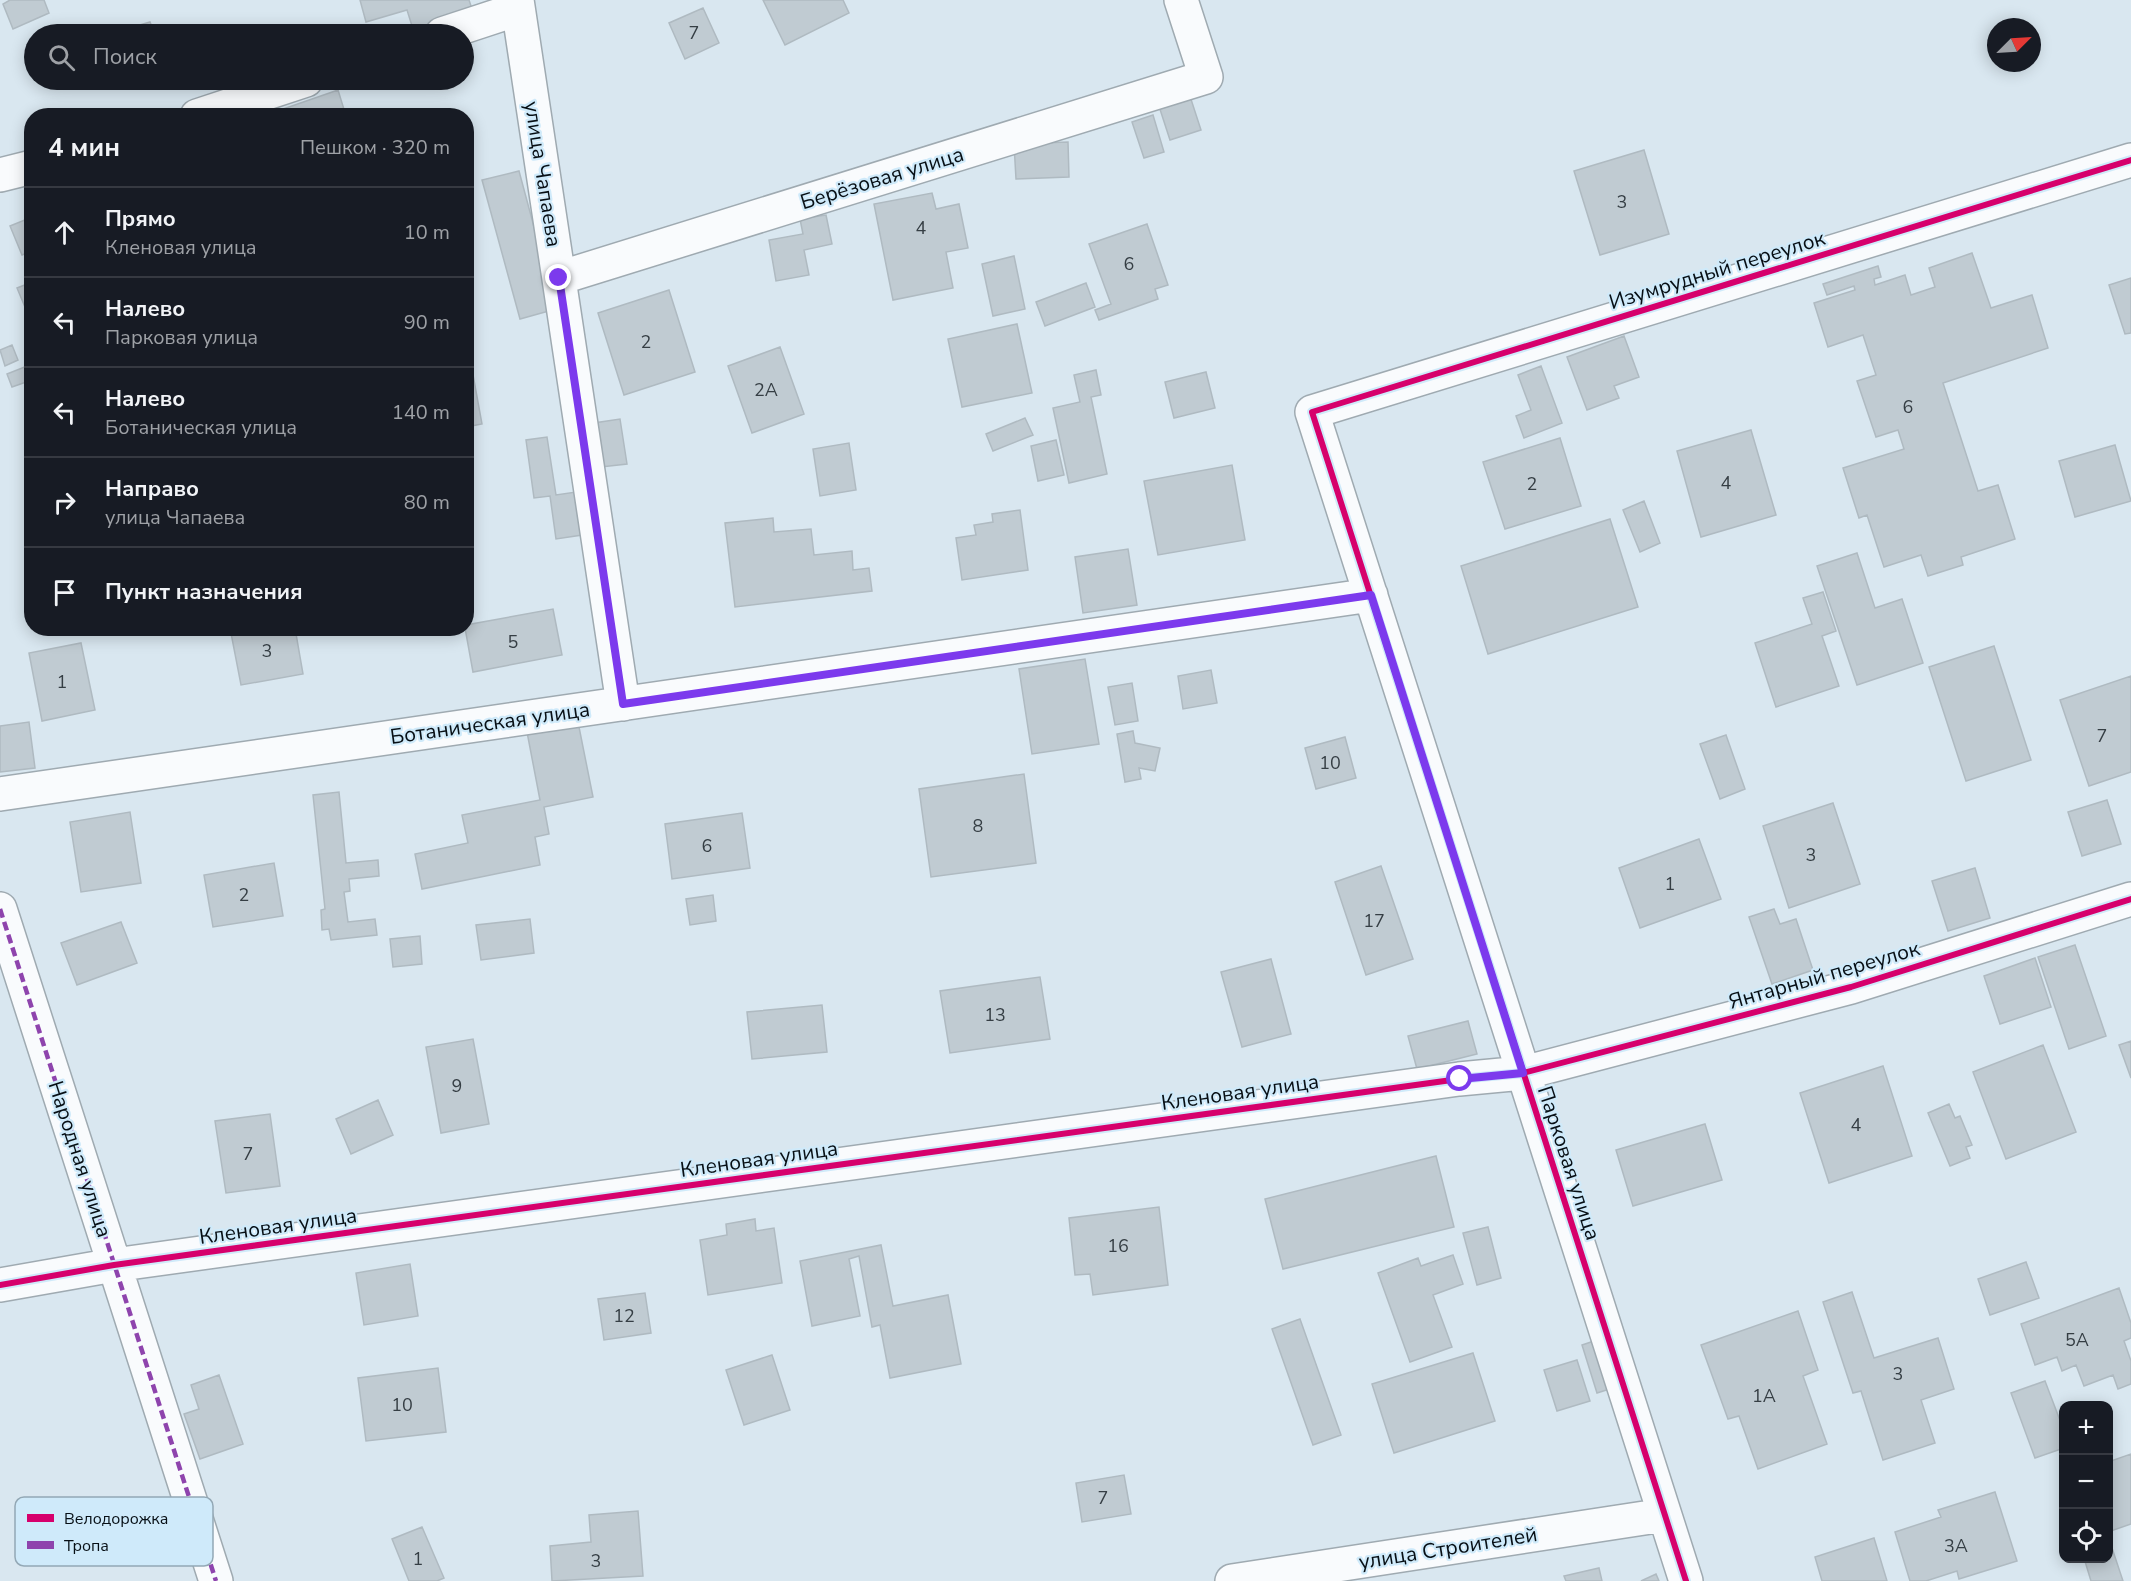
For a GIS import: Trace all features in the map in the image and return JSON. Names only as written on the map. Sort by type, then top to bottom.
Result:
[{"type":"street","name":"Берёзовая улица","points":[[559,278],[1206,77],[1181,0]]},
{"type":"street","points":[[468,24],[518,5]]},
{"type":"street","name":"улица Чапаева","points":[[518,5],[623,704]]},
{"type":"street","points":[[221,108],[276,90]]},
{"type":"street","name":"Изумрудный переулок","points":[[1312,412],[2131,160]]},
{"type":"street","points":[[0,175],[24,169]]},
{"type":"street","name":"Парковая улица","points":[[1312,412],[1686,1581]]},
{"type":"street","name":"Ботаническая улица","points":[[0,794],[1371,595]]},
{"type":"street","name":"Янтарный переулок","points":[[1523,1073],[1851,987],[2131,899]]},
{"type":"street","name":"Народная улица","points":[[0,909],[189,1497]]},
{"type":"street","name":"Кленовая улица","points":[[0,1285],[114,1265],[1448,1080],[1523,1073]]},
{"type":"street","name":"улица Строителей","points":[[1232,1581],[1664,1515]]},
{"type":"street","name":"Народная улица","points":[[211,1566],[216,1581]]},
{"type":"building","points":[[10,0],[44,0],[49,13],[13,29],[3,4]]},
{"type":"building","points":[[360,0],[469,0],[473,12],[431,24],[411,24],[407,10],[366,22]]},
{"type":"building","points":[[763,0],[843,0],[849,13],[785,45]]},
{"type":"building","points":[[703,8],[719,43],[685,59],[669,23]]},
{"type":"building","points":[[1187,87],[1201,130],[1170,140],[1156,97]]},
{"type":"building","points":[[338,90],[344,108],[286,108]]},
{"type":"building","points":[[1153,115],[1164,152],[1144,158],[1132,122]]},
{"type":"building","points":[[1068,142],[1069,177],[1016,179],[1014,144]]},
{"type":"building","points":[[1644,150],[1669,234],[1600,255],[1574,171]]},
{"type":"building","points":[[519,171],[556,309],[520,319],[482,180]]},
{"type":"building","points":[[932,193],[936,209],[959,204],[968,248],[946,252],[953,288],[893,300],[874,204]]},
{"type":"building","points":[[826,215],[832,244],[804,250],[809,275],[776,281],[769,240],[803,234],[800,219]]},
{"type":"building","points":[[24,220],[24,254],[22,255],[10,226]]},
{"type":"building","points":[[1147,224],[1168,285],[1155,289],[1158,299],[1099,320],[1095,310],[1111,304],[1089,244]]},
{"type":"building","points":[[1972,253],[1991,308],[2032,295],[2048,348],[1943,383],[1978,491],[1998,485],[2015,539],[1961,557],[1963,565],[1928,576],[1921,555],[1884,567],[1867,515],[1859,518],[1843,468],[1904,449],[1898,430],[1876,437],[1857,381],[1876,375],[1863,335],[1828,347],[1814,303],[1855,290],[1854,286],[1827,295],[1823,284],[1878,266],[1881,277],[1874,279],[1875,285],[1905,275],[1911,295],[1935,287],[1929,268]]},
{"type":"building","points":[[1014,256],[1025,309],[993,316],[982,264]]},
{"type":"building","points":[[2131,278],[2131,333],[2125,334],[2109,285]]},
{"type":"building","points":[[1086,283],[1095,307],[1045,326],[1036,302]]},
{"type":"building","points":[[24,285],[24,305],[17,288]]},
{"type":"building","points":[[669,290],[695,372],[624,395],[598,313]]},
{"type":"building","points":[[1017,324],[1032,393],[962,407],[948,339]]},
{"type":"building","points":[[1624,336],[1639,377],[1614,386],[1619,398],[1587,410],[1567,357]]},
{"type":"building","points":[[12,345],[18,360],[5,366],[0,350]]},
{"type":"building","points":[[780,347],[804,414],[752,433],[728,366]]},
{"type":"building","points":[[1541,366],[1562,423],[1524,438],[1516,416],[1531,410],[1518,375]]},
{"type":"building","points":[[24,367],[24,383],[12,387],[7,374]]},
{"type":"building","points":[[1096,370],[1101,395],[1091,397],[1107,474],[1069,483],[1053,408],[1080,402],[1074,375]]},
{"type":"building","points":[[1206,372],[1215,408],[1174,418],[1165,382]]},
{"type":"building","points":[[474,380],[482,424],[474,426]]},
{"type":"building","points":[[1025,418],[1033,435],[993,451],[986,434]]},
{"type":"building","points":[[620,419],[627,464],[601,467],[594,423]]},
{"type":"building","points":[[1751,430],[1776,515],[1701,537],[1677,451]]},
{"type":"building","points":[[547,437],[556,495],[576,492],[582,535],[556,539],[550,496],[534,498],[526,440]]},
{"type":"building","points":[[1560,438],[1581,506],[1505,529],[1483,462]]},
{"type":"building","points":[[1056,440],[1064,475],[1038,481],[1031,446]]},
{"type":"building","points":[[849,443],[856,490],[820,496],[813,449]]},
{"type":"building","points":[[2115,445],[2131,501],[2075,517],[2059,461]]},
{"type":"building","points":[[1232,465],[1245,540],[1158,555],[1144,481]]},
{"type":"building","points":[[1644,501],[1660,543],[1640,552],[1623,510]]},
{"type":"building","points":[[1020,510],[1028,570],[962,580],[956,538],[976,535],[974,525],[993,522],[992,514]]},
{"type":"building","points":[[773,518],[774,532],[811,529],[814,555],[852,551],[853,570],[869,568],[872,591],[735,607],[725,523]]},
{"type":"building","points":[[1610,519],[1638,607],[1488,654],[1461,566]]},
{"type":"building","points":[[1128,549],[1137,605],[1083,613],[1075,557]]},
{"type":"building","points":[[1857,553],[1875,608],[1902,599],[1923,663],[1857,685],[1817,566]]},
{"type":"building","points":[[1823,592],[1836,631],[1822,636],[1839,686],[1776,707],[1755,643],[1812,624],[1803,598]]},
{"type":"building","points":[[553,609],[562,655],[473,672],[466,636],[474,636],[474,624]]},
{"type":"building","points":[[232,636],[296,636],[303,674],[241,685]]},
{"type":"building","points":[[81,643],[95,710],[42,721],[29,653]]},
{"type":"building","points":[[1994,646],[2031,760],[1966,781],[1929,667]]},
{"type":"building","points":[[1085,659],[1099,744],[1032,754],[1019,669]]},
{"type":"building","points":[[1211,670],[1217,703],[1183,709],[1178,676]]},
{"type":"building","points":[[2131,676],[2131,772],[2089,786],[2060,700]]},
{"type":"building","points":[[1132,683],[1138,721],[1115,725],[1108,687]]},
{"type":"building","points":[[29,722],[35,768],[0,772],[0,726]]},
{"type":"building","points":[[578,722],[593,797],[544,807],[549,834],[535,837],[540,865],[422,889],[415,854],[468,843],[462,815],[540,800],[527,732]]},
{"type":"building","points":[[1133,731],[1135,743],[1160,748],[1155,771],[1139,768],[1141,779],[1125,782],[1117,734]]},
{"type":"building","points":[[1726,735],[1745,789],[1720,799],[1700,744]]},
{"type":"building","points":[[1345,737],[1356,778],[1316,789],[1305,748]]},
{"type":"building","points":[[1024,774],[1036,863],[931,877],[919,789]]},
{"type":"building","points":[[339,792],[346,863],[378,860],[379,876],[349,879],[350,891],[344,892],[348,922],[375,919],[377,935],[331,940],[329,929],[322,930],[321,910],[325,909],[313,795]]},
{"type":"building","points":[[2107,800],[2121,844],[2082,856],[2068,812]]},
{"type":"building","points":[[1833,803],[1860,884],[1789,908],[1763,826]]},
{"type":"building","points":[[130,812],[141,883],[81,892],[70,822]]},
{"type":"building","points":[[742,813],[750,868],[672,879],[665,824]]},
{"type":"building","points":[[1699,839],[1721,899],[1640,928],[1619,868]]},
{"type":"building","points":[[274,863],[283,916],[213,927],[204,875]]},
{"type":"building","points":[[1381,866],[1413,959],[1366,975],[1335,882]]},
{"type":"building","points":[[1975,868],[1990,918],[1948,931],[1932,881]]},
{"type":"building","points":[[713,895],[716,921],[690,925],[686,899]]},
{"type":"building","points":[[1774,909],[1780,924],[1796,919],[1813,970],[1772,984],[1749,917]]},
{"type":"building","points":[[530,919],[534,953],[481,960],[476,925]]},
{"type":"building","points":[[121,922],[137,963],[77,985],[61,943]]},
{"type":"building","points":[[420,936],[422,964],[393,967],[390,939]]},
{"type":"building","points":[[2075,945],[2106,1036],[2069,1049],[2038,957]]},
{"type":"building","points":[[2035,958],[2051,1007],[2000,1024],[1984,976]]},
{"type":"building","points":[[1271,959],[1291,1034],[1242,1047],[1221,972]]},
{"type":"building","points":[[1040,977],[1050,1039],[950,1053],[940,991]]},
{"type":"building","points":[[822,1005],[827,1052],[752,1059],[747,1012]]},
{"type":"building","points":[[1468,1021],[1477,1054],[1417,1069],[1408,1036]]},
{"type":"building","points":[[473,1039],[489,1124],[441,1133],[426,1047]]},
{"type":"building","points":[[2131,1041],[2131,1078],[2119,1045]]},
{"type":"building","points":[[2043,1045],[2076,1132],[2006,1159],[1973,1072]]},
{"type":"building","points":[[1883,1066],[1912,1156],[1829,1183],[1800,1093]]},
{"type":"building","points":[[378,1100],[393,1135],[351,1154],[336,1119]]},
{"type":"building","points":[[1949,1104],[1955,1118],[1960,1116],[1972,1145],[1966,1147],[1970,1158],[1950,1166],[1928,1113]]},
{"type":"building","points":[[270,1114],[280,1186],[226,1193],[215,1121]]},
{"type":"building","points":[[1705,1124],[1722,1180],[1633,1206],[1616,1150]]},
{"type":"building","points":[[1436,1156],[1454,1227],[1283,1269],[1265,1199]]},
{"type":"building","points":[[1159,1207],[1168,1285],[1093,1295],[1090,1274],[1075,1275],[1069,1218]]},
{"type":"building","points":[[755,1219],[756,1231],[774,1228],[782,1283],[708,1295],[700,1240],[727,1235],[726,1224]]},
{"type":"building","points":[[1488,1227],[1501,1278],[1477,1285],[1463,1233]]},
{"type":"building","points":[[881,1245],[893,1306],[948,1295],[961,1364],[890,1378],[880,1325],[872,1327],[859,1256],[849,1259],[860,1316],[812,1326],[800,1261]]},
{"type":"building","points":[[1453,1255],[1463,1284],[1433,1295],[1452,1347],[1410,1362],[1378,1273],[1418,1258],[1421,1266]]},
{"type":"building","points":[[2026,1262],[2039,1298],[1990,1315],[1978,1279]]},
{"type":"building","points":[[410,1264],[418,1316],[364,1325],[356,1273]]},
{"type":"building","points":[[2119,1288],[2131,1323],[2131,1338],[2124,1341],[2131,1361],[2131,1384],[2118,1389],[2113,1375],[2084,1386],[2076,1365],[2062,1371],[2057,1357],[2035,1365],[2021,1324]]},
{"type":"building","points":[[1852,1292],[1874,1358],[1938,1338],[1954,1389],[1921,1400],[1935,1443],[1883,1460],[1861,1391],[1853,1393],[1823,1302]]},
{"type":"building","points":[[645,1293],[651,1333],[604,1340],[598,1299]]},
{"type":"building","points":[[1798,1311],[1818,1370],[1803,1376],[1827,1444],[1758,1469],[1739,1416],[1728,1419],[1701,1345]]},
{"type":"building","points":[[1300,1319],[1341,1435],[1313,1445],[1272,1329]]},
{"type":"building","points":[[1600,1339],[1616,1387],[1597,1393],[1582,1345]]},
{"type":"building","points":[[1473,1353],[1495,1421],[1394,1453],[1372,1384]]},
{"type":"building","points":[[772,1355],[790,1410],[744,1425],[726,1370]]},
{"type":"building","points":[[1577,1360],[1590,1401],[1557,1411],[1544,1370]]},
{"type":"building","points":[[438,1368],[446,1432],[366,1441],[358,1378]]},
{"type":"building","points":[[219,1375],[243,1444],[200,1459],[184,1414],[199,1409],[191,1385]]},
{"type":"building","points":[[2045,1381],[2059,1418],[2059,1450],[2035,1458],[2011,1393]]},
{"type":"building","points":[[2131,1454],[2131,1524],[2113,1530],[2113,1509],[2113,1460]]},
{"type":"building","points":[[1124,1475],[1131,1514],[1082,1522],[1076,1483]]},
{"type":"building","points":[[1995,1492],[2017,1561],[1959,1579],[1957,1571],[1926,1581],[1910,1581],[1895,1532],[1941,1517],[1938,1510]]},
{"type":"building","points":[[638,1511],[643,1576],[552,1581],[550,1546],[591,1542],[589,1515]]},
{"type":"building","points":[[422,1527],[444,1578],[437,1581],[409,1581],[392,1539]]},
{"type":"building","points":[[1874,1538],[1887,1581],[1822,1581],[1815,1557]]},
{"type":"building","points":[[2113,1551],[2123,1581],[2091,1581],[2086,1563],[2113,1563]]},
{"type":"building","points":[[1599,1568],[1602,1581],[1566,1581],[1564,1576]]},
{"type":"building","points":[[1656,1574],[1659,1581],[1641,1581]]},
{"type":"marked path","points":[[0,909],[189,1497]]},
{"type":"marked path","points":[[211,1566],[216,1581]]},
{"type":"cycle path","points":[[1686,1581],[1312,412],[2131,160]]},
{"type":"cycle path","points":[[0,1285],[114,1265],[1459,1079],[1523,1073],[1851,987],[2131,899]]},
{"type":"route","points":[[559,278],[623,704],[1371,595],[1523,1073],[1460,1079]]}]
